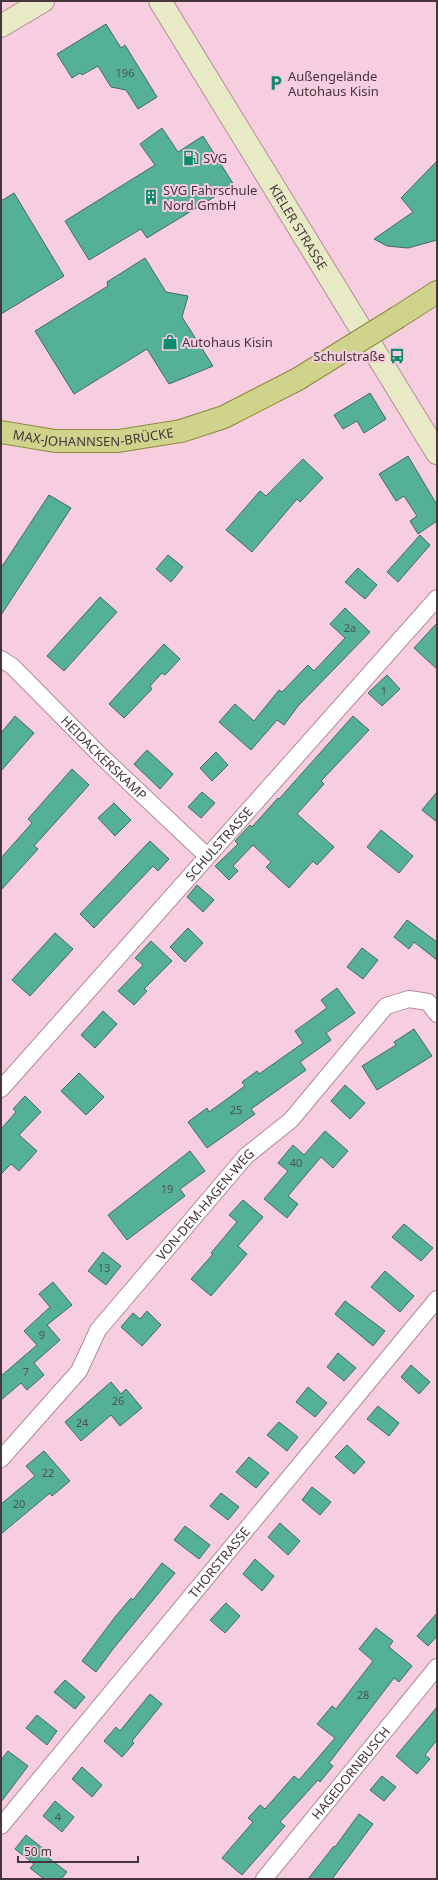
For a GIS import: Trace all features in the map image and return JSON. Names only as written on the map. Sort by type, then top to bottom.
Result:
[{"type":"main road","points":[[1,26],[43,1]]},
{"type":"main road","name":"KIELER STRASSE","points":[[160,1],[437,453]]},
{"type":"main road","name":"MAX-JOHANNSEN-BRÜCKE","points":[[1,432],[55,441],[118,441],[181,431],[224,417],[298,379],[437,292]]},
{"type":"street","name":"SCHULSTRASSE","points":[[1,1089],[437,598]]},
{"type":"street","name":"HEIDACKERSKAMP","points":[[1,659],[12,666],[99,754],[207,856]]},
{"type":"street","name":"VON-DEM-HAGEN-WEG","points":[[1,1459],[79,1371],[98,1330],[246,1156],[290,1120],[386,1006],[409,999],[428,1002],[437,1014]]},
{"type":"street","name":"THORSTRASSE","points":[[1,1826],[437,1299]]},
{"type":"street","name":"HAGEDORNBUSCH","points":[[264,1879],[432,1684],[437,1667]]},
{"type":"building","points":[[106,24],[121,48],[125,45],[157,97],[138,109],[126,90],[111,87],[98,66],[82,75],[80,73],[72,78],[57,54]]},
{"type":"building","name":"SVG Fahrschule Nord GmbH","points":[[162,128],[178,152],[203,136],[234,185],[147,238],[141,229],[89,260],[65,221],[155,165],[140,144]]},
{"type":"building","points":[[437,161],[437,240],[408,248],[387,246],[374,239],[413,212],[401,198]]},
{"type":"building","points":[[14,193],[64,276],[1,314],[1,201]]},
{"type":"building","points":[[145,258],[166,292],[188,296],[182,317],[213,366],[169,384],[147,349],[74,394],[35,331],[108,286],[107,282]]},
{"type":"building","points":[[370,393],[386,419],[364,433],[357,421],[343,429],[334,415]]},
{"type":"building","points":[[408,456],[437,505],[437,521],[418,534],[410,521],[417,516],[404,496],[396,501],[379,474]]},
{"type":"building","points":[[303,459],[323,478],[300,502],[297,499],[252,552],[226,530],[260,491],[266,496]]},
{"type":"building","points":[[49,495],[71,508],[1,615],[1,568]]},
{"type":"building","points":[[420,535],[430,545],[398,582],[387,572]]},
{"type":"building","points":[[168,555],[183,567],[171,582],[156,569]]},
{"type":"building","points":[[358,568],[377,585],[365,599],[345,582]]},
{"type":"building","points":[[100,597],[117,612],[64,671],[47,656]]},
{"type":"building","points":[[345,608],[370,632],[298,706],[284,725],[277,720],[251,750],[219,722],[235,704],[254,721],[279,690],[282,692],[308,665],[314,671],[345,638],[330,624]]},
{"type":"building","points":[[437,623],[437,669],[414,648]]},
{"type":"building","points":[[164,644],[180,659],[165,675],[162,673],[150,686],[152,689],[124,718],[109,704]]},
{"type":"building","points":[[387,675],[400,689],[382,706],[368,693]]},
{"type":"building","points":[[15,716],[34,733],[1,771],[1,733]]},
{"type":"building","points":[[353,716],[369,730],[321,781],[324,784],[297,814],[334,847],[317,865],[313,861],[289,888],[266,867],[271,862],[253,845],[233,866],[238,871],[229,880],[215,866],[238,844],[235,841],[250,825],[252,827],[278,798],[279,799]]},
{"type":"building","points":[[147,750],[173,774],[160,789],[134,764]]},
{"type":"building","points":[[216,752],[228,765],[212,781],[200,768]]},
{"type":"building","points":[[72,769],[89,785],[34,846],[38,849],[1,890],[1,858],[32,823],[28,819]]},
{"type":"building","points":[[202,792],[215,803],[201,818],[188,807]]},
{"type":"building","points":[[437,792],[437,822],[422,810]]},
{"type":"building","points":[[114,803],[131,820],[115,836],[98,818]]},
{"type":"building","points":[[381,830],[413,856],[399,873],[367,847]]},
{"type":"building","points":[[150,841],[169,859],[158,871],[153,866],[94,928],[80,914]]},
{"type":"building","points":[[197,885],[214,900],[203,912],[187,897]]},
{"type":"building","points":[[407,920],[437,942],[437,960],[414,942],[409,949],[394,937]]},
{"type":"building","points":[[188,928],[203,943],[185,962],[170,947]]},
{"type":"building","points":[[55,933],[73,949],[30,996],[12,980]]},
{"type":"building","points":[[151,941],[172,961],[144,989],[147,991],[134,1005],[118,991],[143,965],[135,958]]},
{"type":"building","points":[[362,948],[378,960],[363,979],[347,967]]},
{"type":"building","points":[[337,988],[355,1013],[326,1033],[331,1040],[300,1062],[306,1070],[251,1109],[255,1114],[207,1148],[188,1122],[207,1108],[209,1112],[245,1086],[242,1082],[257,1071],[259,1074],[303,1043],[295,1031],[327,1008],[321,1000]]},
{"type":"building","points":[[103,1011],[117,1024],[95,1048],[81,1035]]},
{"type":"building","points":[[414,1029],[432,1056],[377,1090],[362,1066],[396,1045],[394,1042]]},
{"type":"building","points":[[79,1073],[104,1097],[86,1115],[61,1091]]},
{"type":"building","points":[[345,1085],[365,1103],[350,1119],[331,1101]]},
{"type":"building","points":[[25,1096],[41,1112],[19,1135],[37,1151],[19,1171],[11,1164],[1,1174],[1,1129],[16,1112],[13,1109]]},
{"type":"building","points":[[325,1131],[348,1151],[333,1168],[321,1157],[288,1196],[298,1204],[287,1218],[264,1199],[288,1171],[278,1163],[293,1145],[304,1155]]},
{"type":"building","points":[[190,1151],[205,1171],[180,1189],[185,1196],[127,1240],[108,1215]]},
{"type":"building","points":[[243,1200],[263,1217],[238,1246],[247,1254],[211,1296],[191,1279],[213,1254],[211,1253],[237,1222],[229,1215]]},
{"type":"building","points":[[404,1224],[433,1248],[421,1261],[392,1237]]},
{"type":"building","points":[[103,1252],[121,1266],[106,1285],[88,1271]]},
{"type":"building","points":[[385,1271],[414,1296],[400,1312],[371,1287]]},
{"type":"building","points":[[53,1282],[72,1305],[47,1325],[60,1340],[34,1363],[44,1375],[27,1390],[21,1383],[1,1400],[1,1376],[37,1345],[24,1331],[50,1307],[39,1294]]},
{"type":"building","points":[[345,1301],[385,1331],[373,1346],[335,1314]]},
{"type":"building","points":[[147,1311],[161,1325],[142,1346],[121,1327],[133,1313],[140,1319]]},
{"type":"building","points":[[338,1353],[356,1368],[344,1381],[327,1367]]},
{"type":"building","points":[[411,1365],[430,1382],[419,1394],[401,1377]]},
{"type":"building","points":[[111,1382],[121,1394],[126,1389],[142,1408],[120,1426],[111,1415],[81,1441],[65,1422]]},
{"type":"building","points":[[308,1387],[327,1403],[315,1417],[296,1402]]},
{"type":"building","points":[[378,1406],[399,1423],[389,1436],[367,1419]]},
{"type":"building","points":[[279,1422],[298,1437],[287,1451],[267,1435]]},
{"type":"building","points":[[347,1445],[365,1462],[354,1474],[335,1457]]},
{"type":"building","points":[[44,1451],[70,1481],[52,1496],[50,1493],[1,1534],[1,1504],[35,1476],[26,1466]]},
{"type":"building","points":[[249,1457],[269,1473],[256,1488],[236,1472]]},
{"type":"building","points":[[312,1487],[331,1502],[320,1515],[302,1500]]},
{"type":"building","points":[[221,1493],[239,1507],[228,1520],[210,1506]]},
{"type":"building","points":[[280,1523],[300,1541],[288,1555],[268,1537]]},
{"type":"building","points":[[185,1526],[210,1545],[199,1559],[174,1540]]},
{"type":"building","points":[[255,1559],[274,1576],[262,1591],[243,1574]]},
{"type":"building","points":[[162,1563],[175,1573],[96,1672],[82,1661],[115,1617],[131,1598],[133,1600]]},
{"type":"building","points":[[226,1603],[240,1616],[225,1633],[210,1620]]},
{"type":"building","points":[[437,1613],[437,1636],[428,1646],[417,1636]]},
{"type":"building","points":[[376,1628],[393,1641],[389,1647],[412,1666],[399,1682],[394,1678],[329,1763],[333,1766],[320,1782],[318,1780],[280,1822],[285,1826],[242,1875],[222,1858],[253,1822],[248,1818],[260,1805],[265,1809],[294,1776],[299,1780],[335,1738],[317,1724],[332,1706],[336,1709],[373,1661],[359,1649]]},
{"type":"building","points":[[65,1680],[85,1697],[75,1709],[54,1692]]},
{"type":"building","points":[[150,1694],[162,1704],[132,1741],[134,1743],[122,1757],[104,1741],[116,1727],[120,1731]]},
{"type":"building","points":[[437,1707],[437,1740],[425,1755],[430,1759],[417,1774],[396,1756]]},
{"type":"building","points":[[37,1715],[57,1731],[47,1745],[26,1728]]},
{"type":"building","points":[[8,1751],[28,1766],[1,1802],[1,1760]]},
{"type":"building","points":[[82,1767],[102,1785],[92,1797],[72,1779]]},
{"type":"building","points":[[382,1776],[396,1787],[384,1801],[370,1790]]},
{"type":"building","points":[[55,1801],[74,1817],[62,1832],[43,1816]]},
{"type":"building","points":[[359,1814],[373,1824],[332,1879],[308,1879],[334,1846],[335,1847]]},
{"type":"building","points":[[26,1835],[45,1850],[42,1853],[67,1872],[61,1879],[44,1879],[30,1868],[34,1864],[15,1849]]},
{"type":"place","name":"Außengelände Autohaus Kisin","points":[[276,83]]},
{"type":"place","name":"SVG","points":[[191,158]]},
{"type":"place","name":"SVG Fahrschule Nord GmbH","points":[[151,197]]},
{"type":"place","name":"Autohaus Kisin","points":[[170,342]]},
{"type":"place","name":"Schulstraße","points":[[397,356]]}]
